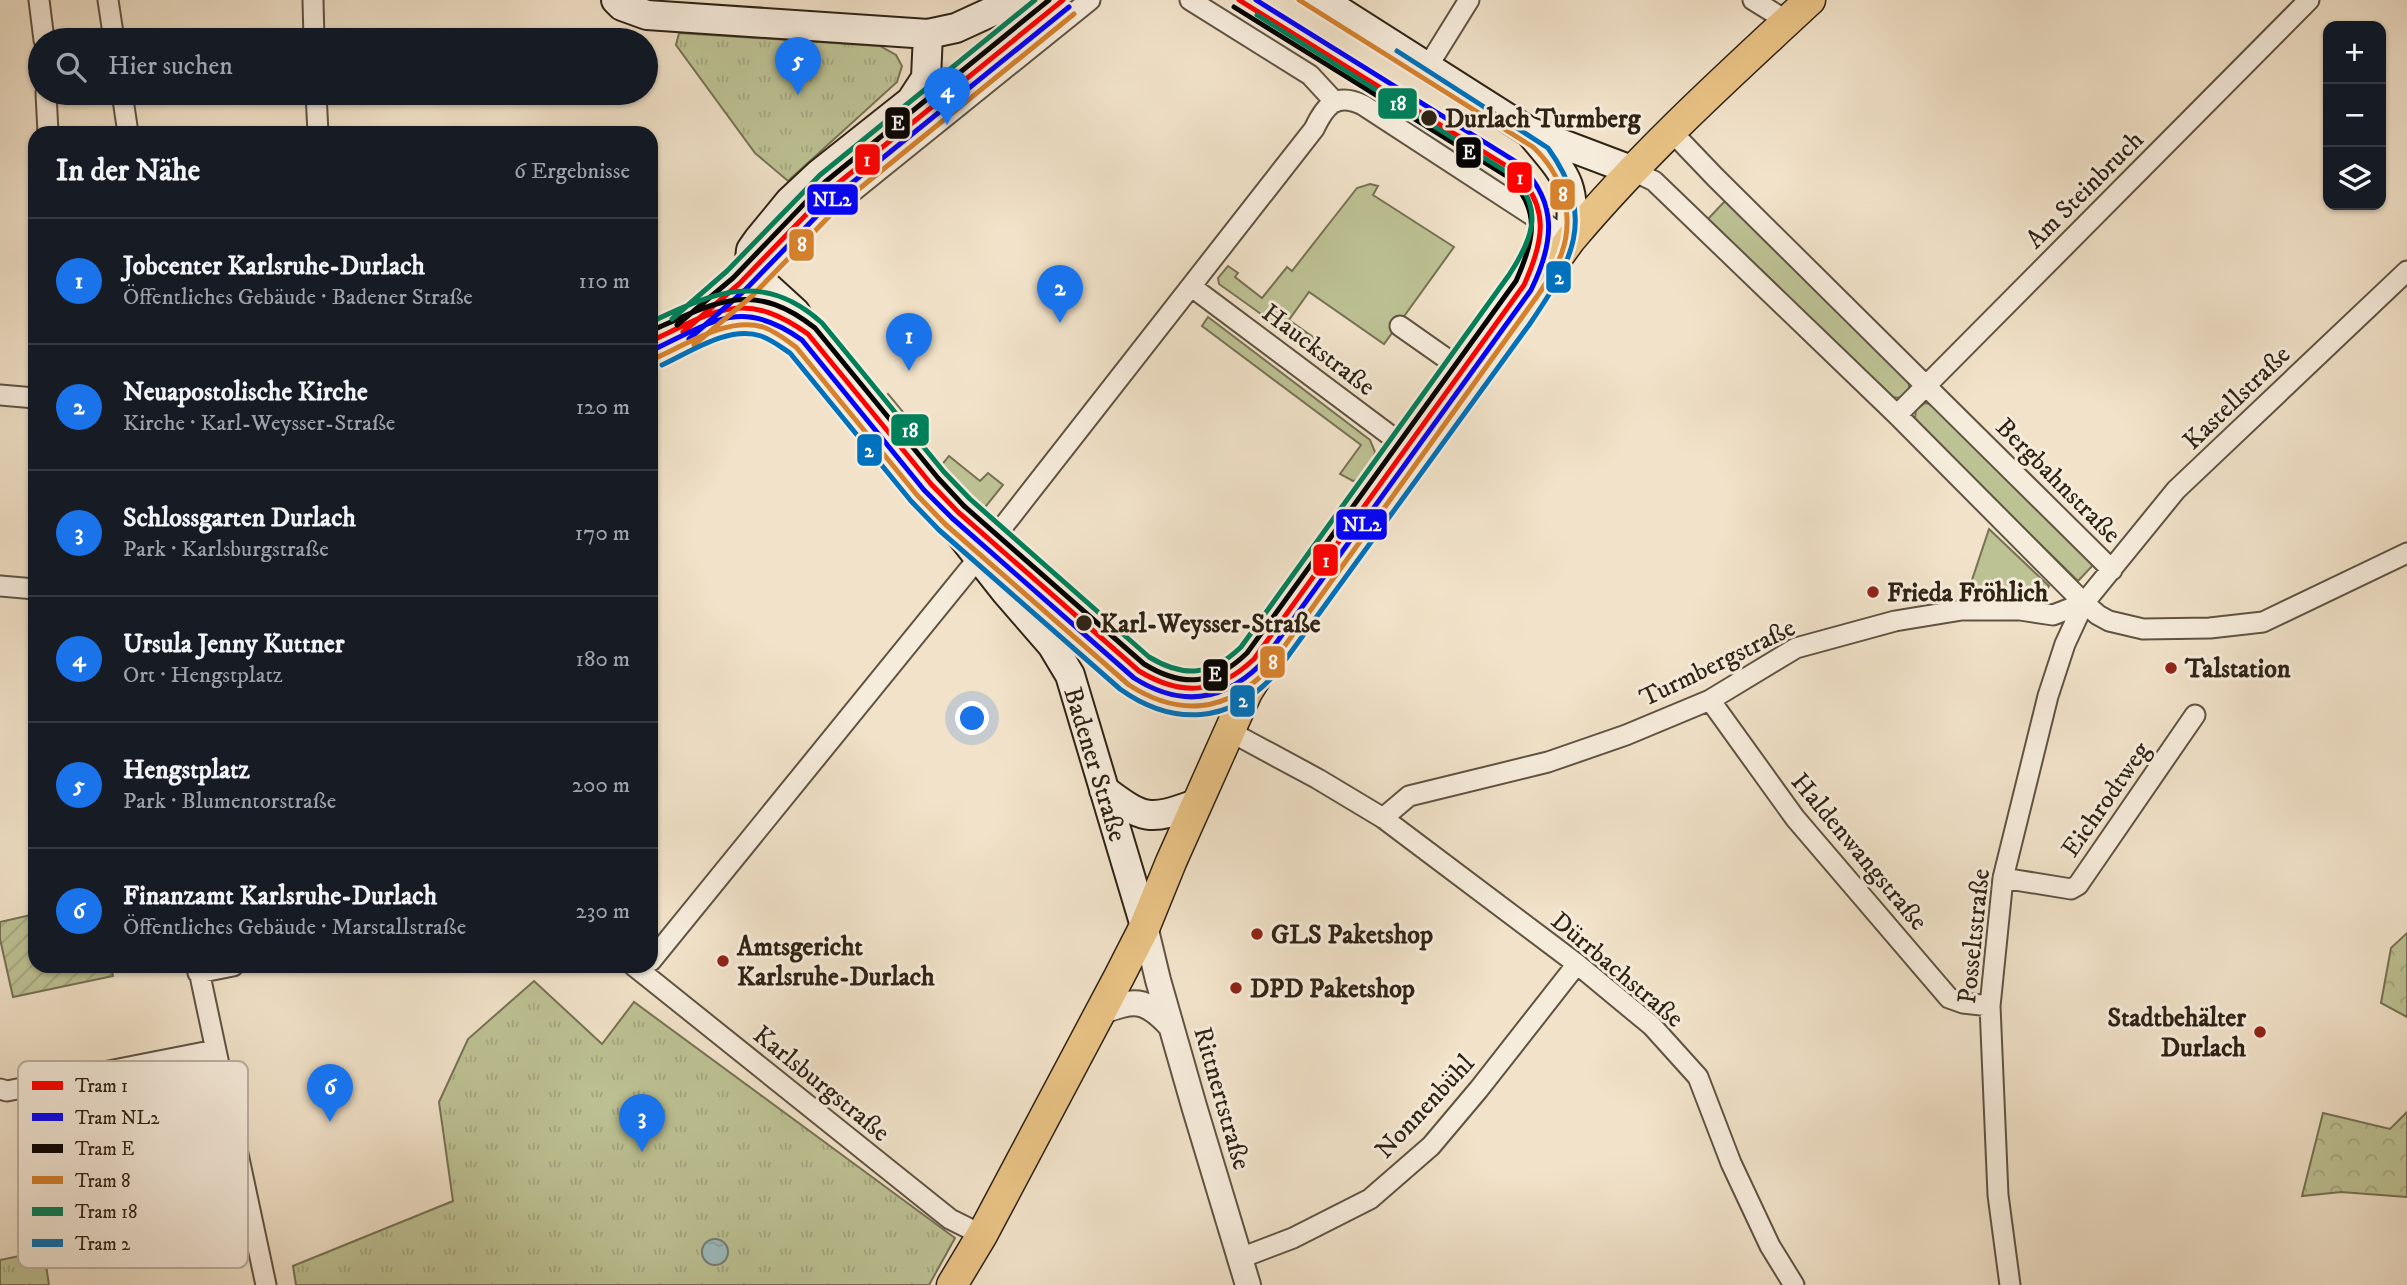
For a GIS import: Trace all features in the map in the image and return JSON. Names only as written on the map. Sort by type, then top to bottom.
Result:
[{"type":"main road","points":[[615,0],[622,6],[647,15],[928,34],[956,28],[1017,0]]},
{"type":"main road","points":[[1321,0],[1528,131],[1631,170]]},
{"type":"main road","points":[[952,1285],[982,1235],[1145,926],[1229,731],[1247,692],[1270,654],[1570,240],[1631,170],[1810,0]]},
{"type":"main road","points":[[750,261],[751,250],[790,201],[819,174],[911,101],[926,78],[928,34]]},
{"type":"main road","points":[[1528,131],[1567,180],[1573,201],[1570,240]]},
{"type":"main road","name":"Badener Straße","points":[[750,261],[761,281],[795,312],[831,370],[1006,592],[1052,645],[1070,675],[1145,926]]},
{"type":"main road","points":[[1104,790],[1135,813],[1168,814],[1196,804]]},
{"type":"street","points":[[39,0],[42,28]]},
{"type":"street","points":[[108,0],[112,28]]},
{"type":"street","points":[[313,0],[314,28]]},
{"type":"street","points":[[819,174],[838,195],[847,196],[1090,0]]},
{"type":"street","points":[[1190,0],[1310,75],[1335,102]]},
{"type":"street","points":[[1428,66],[1469,0]]},
{"type":"street","points":[[1753,0],[1787,21]]},
{"type":"street","name":"Am Steinbruch","points":[[1897,415],[2309,0]]},
{"type":"street","points":[[658,948],[980,556],[1314,129],[1321,114],[1335,102],[1353,101],[1363,105],[1570,240]]},
{"type":"street","points":[[47,105],[48,126]]},
{"type":"street","points":[[124,105],[127,126]]},
{"type":"street","points":[[317,105],[318,126]]},
{"type":"street","name":"Bergbahnstraße","points":[[1671,131],[2112,570],[2084,603]]},
{"type":"street","points":[[1631,170],[1654,181],[1897,415],[2084,603],[2109,621],[2143,629],[2210,628],[2263,622],[2407,553]]},
{"type":"street","points":[[658,342],[700,312],[750,261]]},
{"type":"street","name":"Kastellstraße","points":[[2112,570],[2176,490],[2407,271]]},
{"type":"street","name":"Hauckstraße","points":[[1192,287],[1415,454]]},
{"type":"street","points":[[1400,326],[1447,359]]},
{"type":"street","points":[[0,395],[28,397]]},
{"type":"street","points":[[0,586],[28,588]]},
{"type":"street","name":"Turmbergstraße","points":[[1384,818],[1409,796],[1548,762],[1626,735],[1710,700],[1796,648],[1895,621],[1962,610],[2020,610],[2053,615],[2084,603]]},
{"type":"street","name":"Posseltstraße","points":[[2010,1285],[1998,1195],[1990,1006],[2003,878],[2048,695],[2065,644],[2084,603]]},
{"type":"street","name":"Haldenwangstraße","points":[[1710,700],[1795,818],[1950,998],[1963,1003],[1990,1006]]},
{"type":"street","name":"Eichrodtweg","points":[[2003,878],[2071,889],[2078,885],[2195,715]]},
{"type":"street","points":[[1229,731],[1384,818]]},
{"type":"street","name":"Dürrbachstraße","points":[[1384,818],[1577,964],[1652,1026],[1698,1077],[1731,1163],[1770,1246],[1794,1285]]},
{"type":"street","name":"Rittnertstraße","points":[[1145,926],[1171,1026],[1238,1259],[1248,1285]]},
{"type":"street","name":"Nonnenbühl","points":[[1238,1259],[1293,1238],[1370,1199],[1431,1146],[1577,964]]},
{"type":"street","points":[[199,973],[217,1061]]},
{"type":"street","name":"Karlsburgstraße","points":[[651,973],[950,1219],[982,1235]]},
{"type":"street","points":[[1100,1012],[1132,1002],[1143,1004],[1152,1007],[1171,1026]]},
{"type":"street","points":[[159,1061],[215,1050]]},
{"type":"street","points":[[0,1089],[18,1089]]},
{"type":"street","points":[[248,1202],[266,1285]]},
{"type":"green space","points":[[679,33],[880,46],[896,55],[902,66],[897,82],[788,181],[755,153],[676,45]]},
{"type":"green space","points":[[1370,184],[1378,186],[1373,195],[1454,247],[1384,344],[1309,292],[1289,320],[1316,339],[1310,349],[1219,284],[1218,278],[1228,266],[1238,273],[1235,277],[1262,298],[1287,267],[1292,271],[1357,188]]},
{"type":"green space","points":[[1725,201],[1907,379],[1909,387],[1901,398],[1891,397],[1707,220]]},
{"type":"green space","points":[[1208,317],[1370,440],[1375,452],[1369,471],[1363,479],[1353,481],[1340,474],[1361,445],[1202,326]]},
{"type":"green space","points":[[888,394],[917,429],[920,427],[924,431],[910,442],[878,403]]},
{"type":"green space","points":[[1925,403],[1933,405],[2095,563],[2078,581],[1918,424],[1915,418],[1916,410]]},
{"type":"green space","points":[[949,456],[980,481],[988,473],[1003,485],[982,511],[937,471]]},
{"type":"green space","points":[[1989,529],[2049,586],[2045,594],[2028,595],[1969,589]]},
{"type":"green space","points":[[28,916],[28,973],[112,973],[113,976],[13,997],[0,939],[0,922]]},
{"type":"green space","points":[[2407,933],[2407,1017],[2381,1003],[2391,948]]},
{"type":"green space","points":[[534,981],[602,1044],[634,1002],[955,1238],[929,1285],[296,1285],[293,1266],[453,1201],[439,1102],[468,1039]]},
{"type":"green space","points":[[2407,1112],[2407,1197],[2341,1192],[2302,1196],[2323,1113],[2390,1129]]},
{"type":"green space","points":[[18,1256],[18,1268],[46,1268],[49,1285],[0,1285],[0,1260]]},
{"type":"water","points":[[715,1239],[724,1243],[728,1252],[724,1261],[715,1265],[706,1261],[702,1252],[706,1243]]},
{"type":"tram line","name":"18","points":[[672,319],[727,271],[820,175],[1035,0]]},
{"type":"tram line","name":"E","points":[[677,325],[733,278],[825,182],[1049,0]]},
{"type":"tram line","name":"1","points":[[683,332],[739,284],[831,189],[1063,0]]},
{"type":"tram line","name":"1","points":[[658,338],[712,313],[730,309],[765,311],[786,320],[808,334],[931,484],[958,512],[1139,671],[1170,685],[1185,688],[1213,685],[1240,671],[1254,659],[1524,285],[1536,254],[1540,224],[1534,197],[1513,170],[1239,0]]},
{"type":"tram line","name":"NL2","points":[[658,348],[694,330],[728,318],[762,319],[781,327],[802,340],[924,490],[952,518],[1134,678],[1168,694],[1184,697],[1216,693],[1231,687],[1261,664],[1531,290],[1539,273],[1548,239],[1546,208],[1541,193],[1518,163],[1256,0]]},
{"type":"tram line","name":"8","points":[[658,357],[723,328],[750,325],[776,333],[796,347],[917,495],[945,524],[1129,685],[1166,702],[1184,706],[1202,706],[1236,695],[1268,669],[1538,295],[1560,258],[1566,238],[1563,195],[1552,169],[1533,147],[1299,0]]},
{"type":"tram line","name":"NL2","points":[[689,339],[745,290],[837,195],[1069,7]]},
{"type":"tram line","name":"E","points":[[658,328],[695,311],[734,300],[772,304],[793,313],[815,328],[964,506],[1144,664],[1158,672],[1185,680],[1198,680],[1222,672],[1247,653],[1516,281],[1527,253],[1532,226],[1526,202],[1508,177],[1234,7]]},
{"type":"tram line","name":"8","points":[[694,345],[752,296],[843,202],[1074,14]]},
{"type":"tram line","name":"18","points":[[658,319],[696,302],[738,291],[759,291],[779,296],[800,307],[822,323],[944,472],[970,499],[1149,657],[1186,671],[1197,671],[1219,664],[1241,647],[1509,275],[1524,249],[1532,224],[1528,199],[1510,174],[1257,15]]},
{"type":"tram line","name":"2","points":[[662,365],[710,342],[736,334],[761,336],[773,342],[790,353],[911,501],[939,530],[1120,689],[1160,710],[1181,714],[1221,711],[1240,703],[1258,691],[1275,674],[1529,325],[1557,281],[1573,239],[1575,218],[1572,196],[1563,173],[1548,148],[1397,51]]},
{"type":"place","name":"Hengstplatz","points":[[798,95]]},
{"type":"place","name":"Durlach Turmberg","points":[[1429,118]]},
{"type":"place","name":"Ursula Jenny Kuttner","points":[[947,125]]},
{"type":"place","name":"Neuapostolische Kirche","points":[[1060,323]]},
{"type":"place","name":"Jobcenter Karlsruhe-Durlach","points":[[909,371]]},
{"type":"place","name":"Frieda Fröhlich","points":[[1873,592]]},
{"type":"place","name":"Karl-Weysser-Straße","points":[[1084,623]]},
{"type":"place","name":"Talstation","points":[[2171,668]]},
{"type":"place","name":"GLS Paketshop","points":[[1257,934]]},
{"type":"place","name":"Amtsgericht Karlsruhe-Durlach","points":[[723,961]]},
{"type":"place","name":"DPD Paketshop","points":[[1236,988]]},
{"type":"place","name":"Stadtbehälter Durlach","points":[[2260,1032]]},
{"type":"place","name":"Finanzamt Karlsruhe-Durlach","points":[[330,1122]]},
{"type":"place","name":"Schlossgarten Durlach","points":[[642,1152]]}]
